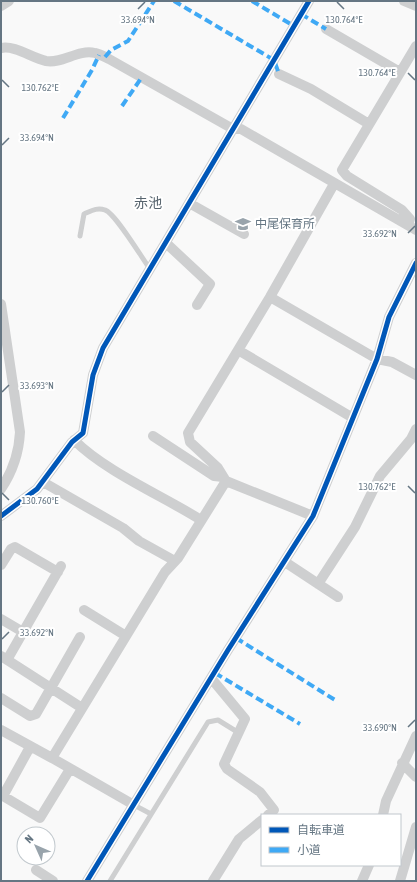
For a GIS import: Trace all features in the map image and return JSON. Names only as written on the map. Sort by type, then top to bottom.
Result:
[{"type":"street","points":[[1,6],[9,1]]},
{"type":"street","points":[[1,516],[16,506],[43,482],[74,440],[83,433],[93,375],[103,348],[309,1]]},
{"type":"street","points":[[404,1],[416,6]]},
{"type":"street","points":[[326,29],[400,72]]},
{"type":"street","points":[[412,227],[410,219],[402,210],[347,176],[342,170],[416,46]]},
{"type":"street","points":[[1,48],[21,52],[46,61],[78,54],[94,53],[116,63],[233,128],[241,129],[334,184],[412,227]]},
{"type":"street","points":[[279,74],[311,90],[369,124]]},
{"type":"street","points":[[224,479],[218,468],[190,442],[188,433],[270,297],[334,184]]},
{"type":"street","points":[[189,203],[244,234]]},
{"type":"street","points":[[166,243],[210,284],[197,306]]},
{"type":"street","points":[[87,881],[211,678],[313,516],[377,359],[389,317],[416,263]]},
{"type":"street","points":[[270,297],[377,359],[392,362],[416,375]]},
{"type":"street","points":[[1,304],[20,432],[19,448],[11,473],[1,489]]},
{"type":"street","points":[[238,350],[353,418]]},
{"type":"street","points":[[318,584],[355,527],[380,476],[411,439],[416,429]]},
{"type":"street","points":[[153,436],[214,476],[313,516]]},
{"type":"street","points":[[74,440],[83,449],[110,467],[202,520]]},
{"type":"street","points":[[52,758],[165,572],[175,561],[202,520],[224,479]]},
{"type":"street","points":[[43,482],[123,528],[139,541],[175,561]]},
{"type":"street","points":[[1,565],[11,549],[15,547],[59,569],[23,632],[4,658],[82,708]]},
{"type":"street","points":[[285,562],[338,597]]},
{"type":"street","points":[[84,610],[126,636]]},
{"type":"street","points":[[1,619],[23,632]]},
{"type":"street","points":[[1,698],[30,716],[36,714],[80,637]]},
{"type":"street","points":[[211,678],[245,719],[224,764],[227,769],[260,792],[274,810],[269,814]]},
{"type":"street","points":[[1,730],[134,805]]},
{"type":"street","points":[[383,814],[386,801],[402,763],[416,736]]},
{"type":"street","points":[[30,747],[3,796],[40,818],[70,768]]},
{"type":"street","points":[[402,763],[416,777]]},
{"type":"street","points":[[213,881],[239,839],[261,821]]},
{"type":"street","points":[[400,881],[403,863],[416,827]]},
{"type":"street","points":[[362,881],[369,866]]},
{"type":"street","points":[[36,870],[53,881]]},
{"type":"lane","points":[[80,236],[84,214],[97,208],[106,210],[122,228],[150,269]]},
{"type":"lane","points":[[110,881],[208,722],[218,720],[239,733]]},
{"type":"lane","points":[[134,805],[151,814]]},
{"type":"marked path","points":[[105,57],[111,50],[128,41],[154,1]]},
{"type":"marked path","points":[[174,1],[274,60],[279,74]]},
{"type":"marked path","points":[[252,1],[294,26]]},
{"type":"marked path","points":[[301,14],[326,29]]},
{"type":"marked path","points":[[63,118],[92,70],[99,55]]},
{"type":"marked path","points":[[122,106],[142,77]]},
{"type":"marked path","points":[[236,638],[335,700]]},
{"type":"marked path","points":[[215,673],[300,724]]},
{"type":"cycle path","points":[[1,516],[37,489],[72,442],[83,433],[93,375],[103,348],[309,1]]},
{"type":"cycle path","points":[[87,881],[228,650],[313,516],[377,359],[389,317],[416,263]]},
{"type":"place","name":"中尾保育所","points":[[243,224]]},
{"type":"district","name":"赤池","points":[[148,203]]}]
